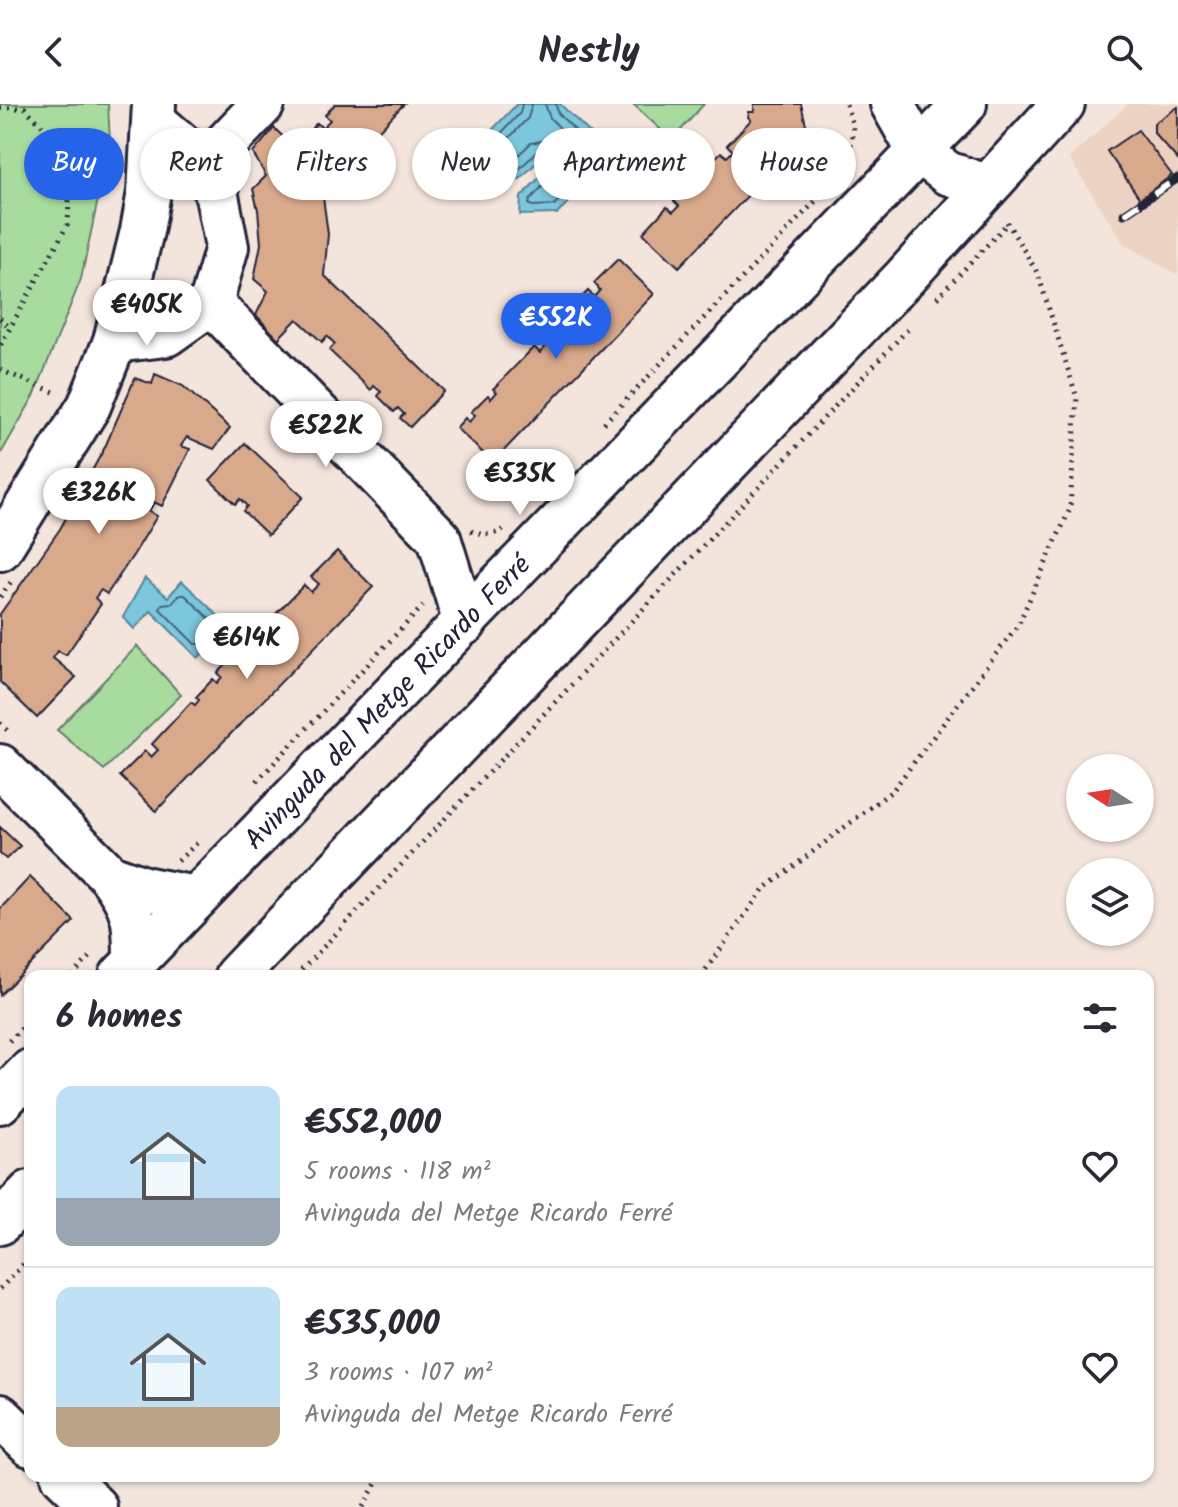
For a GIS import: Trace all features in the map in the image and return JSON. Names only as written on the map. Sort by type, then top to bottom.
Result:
[{"type":"street","points":[[240,128],[263,104]]},
{"type":"street","points":[[892,104],[918,150],[947,173],[986,186]]},
{"type":"street","name":"Avinguda del Metge Ricardo Ferré","points":[[117,963],[196,898],[965,104]]},
{"type":"street","points":[[242,970],[905,277],[1063,104]]},
{"type":"street","points":[[154,112],[169,128]]},
{"type":"street","points":[[0,549],[89,406],[115,341],[142,231],[146,200]]},
{"type":"street","points":[[115,341],[166,335],[211,303],[227,247],[218,200]]},
{"type":"street","points":[[211,303],[439,538],[465,623]]},
{"type":"street","points":[[0,766],[110,876],[128,900],[135,931],[117,963]]},
{"type":"street","points":[[110,876],[144,888],[196,898]]},
{"type":"street","points":[[0,1102],[24,1077]]},
{"type":"street","points":[[0,1223],[24,1198]]},
{"type":"street","points":[[0,1416],[24,1439]]},
{"type":"street","points":[[69,1482],[95,1507]]},
{"type":"path","points":[[598,429],[849,166],[853,126],[846,104]]},
{"type":"path","points":[[0,108],[25,108],[45,128]]},
{"type":"path","points":[[705,970],[763,890],[893,790],[1018,625],[1070,509],[1077,398],[1038,274],[986,186]]},
{"type":"path","points":[[0,346],[68,224],[69,200]]},
{"type":"path","points":[[931,304],[1008,223]]},
{"type":"path","points":[[302,970],[920,316]]},
{"type":"path","points":[[0,318],[9,327]]},
{"type":"path","points":[[0,370],[89,406]]},
{"type":"path","points":[[439,538],[457,526],[480,535],[500,532],[511,520]]},
{"type":"path","points":[[256,782],[426,603]]},
{"type":"path","points":[[177,862],[203,838]]},
{"type":"path","points":[[93,970],[117,963]]},
{"type":"path","points":[[0,1051],[24,1026]]},
{"type":"path","points":[[0,1289],[24,1263]]},
{"type":"path","points":[[363,1507],[377,1482]]},
{"type":"shaded area","points":[[1128,104],[1178,104],[1178,275],[1124,244],[1069,158]]},
{"type":"green space","points":[[0,104],[108,104],[109,128],[24,128],[24,200],[98,200],[81,279],[34,396],[0,455]]},
{"type":"green space","points":[[633,104],[704,104],[683,128],[659,128]]},
{"type":"green space","points":[[137,646],[181,695],[104,770],[57,730]]},
{"type":"water","points":[[517,104],[560,104],[585,128],[534,128],[534,165],[518,179],[518,128],[494,128]]},
{"type":"water","points":[[534,183],[534,200],[570,200],[557,214],[520,215],[521,197]]},
{"type":"water","points":[[145,578],[168,597],[182,581],[229,626],[198,658],[151,611],[134,629],[123,617]]},
{"type":"building","points":[[335,104],[404,104],[381,128],[322,128],[330,120],[325,115]]},
{"type":"building","points":[[754,104],[801,104],[807,128],[743,128],[751,120],[749,112],[754,112]]},
{"type":"building","points":[[1178,107],[1178,160],[1154,133],[1154,123]]},
{"type":"building","points":[[1138,130],[1172,175],[1140,199],[1107,151]]},
{"type":"building","points":[[267,136],[267,200],[323,200],[328,234],[324,275],[444,391],[410,427],[400,418],[404,414],[398,408],[394,412],[378,396],[381,392],[374,386],[371,390],[329,350],[335,344],[327,336],[322,342],[297,319],[278,339],[256,315],[268,291],[254,279],[261,244],[253,189],[266,176],[253,153]]},
{"type":"building","points":[[721,152],[727,157],[731,153],[731,200],[744,200],[679,267],[643,233],[667,207],[673,212],[679,206],[675,200],[715,200],[715,158]]},
{"type":"building","points":[[618,259],[654,294],[493,462],[456,428],[465,418],[469,422],[475,415],[471,412],[488,395],[491,399],[497,392],[493,389],[534,347],[540,353],[547,345],[540,340],[588,291],[594,297],[600,290],[594,283]]},
{"type":"building","points":[[155,374],[183,386],[230,428],[214,449],[187,437],[181,446],[190,449],[162,506],[154,502],[149,511],[157,516],[107,594],[101,590],[95,598],[101,604],[66,655],[58,651],[53,658],[76,677],[37,718],[0,682],[0,614],[60,529],[105,447],[135,378],[152,384]]},
{"type":"building","points":[[245,443],[303,497],[268,535],[243,511],[247,506],[240,499],[235,504],[210,480]]},
{"type":"building","points":[[337,551],[373,587],[156,811],[120,776],[145,751],[151,757],[158,750],[152,744],[191,702],[195,705],[199,700],[196,697],[213,679],[217,683],[222,677],[218,673],[236,655],[239,658],[246,651],[243,648],[259,633],[262,636],[268,630],[264,626],[304,585],[311,592],[319,584],[311,577]]},
{"type":"building","points":[[0,827],[20,846],[6,859],[0,854]]},
{"type":"building","points":[[30,877],[74,921],[0,995],[0,909]]},
{"type":"railway","points":[[1124,214],[1178,178]]}]
